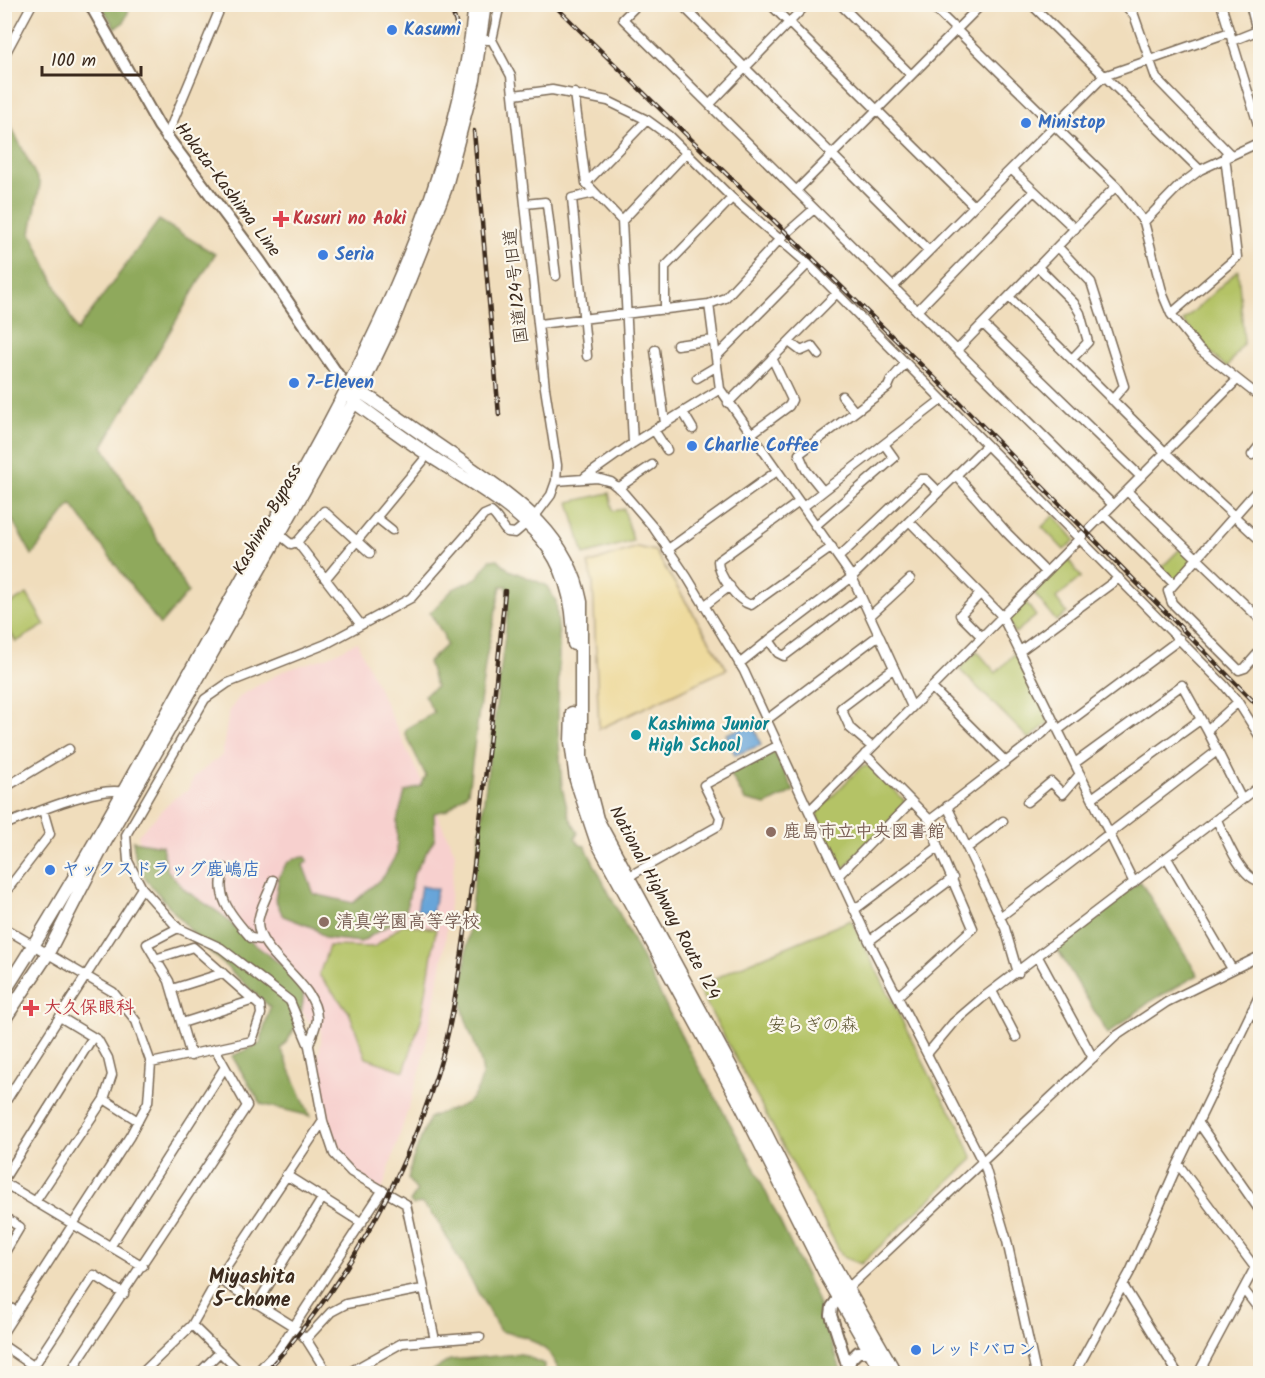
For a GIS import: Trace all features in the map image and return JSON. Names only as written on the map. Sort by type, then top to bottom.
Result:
[{"type":"highway","name":"Kashima Bypass","points":[[475,4],[482,40]]},
{"type":"highway","name":"Kashima Bypass","points":[[4,992],[33,947],[123,792],[392,323],[434,223],[456,153],[482,40],[485,4]]},
{"type":"highway","name":"Kashima Bypass","points":[[4,1020],[47,955],[104,844],[280,536],[353,394]]},
{"type":"highway","name":"National Highway Route 124","points":[[353,394],[510,496],[531,519],[554,555],[571,601],[574,647],[571,742],[576,780],[596,840],[622,880],[751,1104],[871,1352],[884,1374]]},
{"type":"highway","name":"National Highway Route 124","points":[[843,1293],[896,1374]]},
{"type":"main road","name":"Hokota-Kashima Line","points":[[90,4],[129,77],[166,138],[260,261],[353,394]]},
{"type":"main road","points":[[843,1293],[831,1315],[849,1371]]},
{"type":"main road","points":[[849,1371],[851,1359],[858,1352],[871,1352]]},
{"type":"street","points":[[4,56],[32,4]]},
{"type":"street","points":[[166,138],[222,4]]},
{"type":"street","points":[[482,40],[500,4]]},
{"type":"street","points":[[638,4],[623,20],[1113,505]]},
{"type":"street","points":[[681,4],[929,251]]},
{"type":"street","points":[[770,4],[974,206]]},
{"type":"street","points":[[710,104],[807,4]]},
{"type":"street","points":[[840,4],[911,75]]},
{"type":"street","points":[[930,4],[1116,186],[1144,222],[1163,295],[1171,314],[1198,349],[1260,397]]},
{"type":"street","points":[[796,191],[981,4]]},
{"type":"street","points":[[1031,4],[1200,170]]},
{"type":"street","points":[[1124,4],[1134,15],[1156,78],[1228,155],[1237,257],[1171,314]]},
{"type":"street","points":[[1221,4],[1260,131]]},
{"type":"street","points":[[893,287],[1104,76],[1149,60],[1257,31],[1250,4]]},
{"type":"street","name":"国道124号旧道","points":[[482,40],[508,68],[514,94],[544,388],[557,465],[556,481]]},
{"type":"street","points":[[514,94],[552,90],[608,101],[647,120],[687,152],[732,198],[808,264],[905,364],[1081,537],[1238,702],[1260,737]]},
{"type":"street","points":[[574,93],[586,183],[622,221],[633,443]]},
{"type":"street","points":[[586,183],[647,120]]},
{"type":"street","points":[[1144,222],[1200,170],[1260,142]]},
{"type":"street","points":[[622,221],[687,152]]},
{"type":"street","points":[[1011,169],[1075,229]]},
{"type":"street","points":[[958,350],[1116,186]]},
{"type":"street","points":[[917,311],[1035,191]]},
{"type":"street","points":[[587,356],[572,198],[595,193]]},
{"type":"street","points":[[665,310],[665,267],[732,198]]},
{"type":"street","points":[[525,204],[545,202],[547,205],[556,276]]},
{"type":"street","points":[[539,324],[709,304],[725,298],[780,239],[814,209]]},
{"type":"street","points":[[1058,247],[1091,282],[1124,386],[1112,400]]},
{"type":"street","points":[[697,378],[808,264]]},
{"type":"street","points":[[1038,267],[1080,312],[1088,342],[1072,359]]},
{"type":"street","points":[[728,403],[837,293]]},
{"type":"street","points":[[1009,297],[1165,452],[1260,540]]},
{"type":"street","points":[[709,304],[720,389],[852,578],[912,707]]},
{"type":"street","points":[[983,324],[1141,477]]},
{"type":"street","points":[[677,345],[713,340]]},
{"type":"street","points":[[789,342],[801,351],[812,346],[819,355]]},
{"type":"street","points":[[655,350],[665,423]]},
{"type":"street","points":[[751,434],[789,406],[792,400],[772,358]]},
{"type":"street","points":[[823,491],[806,470],[800,454],[888,387],[905,364]]},
{"type":"street","points":[[809,811],[1237,380]]},
{"type":"street","points":[[585,477],[633,443],[720,389]]},
{"type":"street","points":[[842,396],[855,412]]},
{"type":"street","points":[[832,547],[751,605],[743,603],[718,567],[718,561],[823,491],[941,400]]},
{"type":"street","points":[[683,412],[693,429]]},
{"type":"street","points":[[654,430],[667,450]]},
{"type":"street","points":[[815,526],[894,458],[884,444]]},
{"type":"street","points":[[740,664],[852,578],[987,445]]},
{"type":"street","points":[[1252,455],[1260,446]]},
{"type":"street","points":[[327,577],[423,461]]},
{"type":"street","points":[[618,488],[652,465]]},
{"type":"street","points":[[667,550],[777,471]]},
{"type":"street","points":[[956,475],[1007,533],[1046,572]]},
{"type":"street","points":[[435,1340],[422,1289],[406,1204],[341,1164],[334,1154],[323,1120],[309,1046],[291,1001],[221,948],[178,928],[142,888],[128,861],[126,835],[205,699],[228,683],[326,644],[411,598],[484,515],[491,512],[507,532],[511,533],[531,519],[551,495],[556,481],[585,477],[607,481],[618,488],[653,527],[740,664],[869,941],[982,1161],[1007,1241],[1036,1374]]},
{"type":"street","points":[[839,557],[921,479],[926,479],[939,492]]},
{"type":"street","points":[[1260,488],[1198,561],[1168,591],[1172,603],[1239,670],[1245,668],[1260,651]]},
{"type":"street","points":[[1127,491],[1260,619]]},
{"type":"street","points":[[280,536],[291,544],[297,542],[324,511],[370,553]]},
{"type":"street","points":[[1103,514],[1174,584]]},
{"type":"street","points":[[377,518],[392,530]]},
{"type":"street","points":[[909,521],[1002,616],[1134,883]]},
{"type":"street","points":[[297,542],[361,625]]},
{"type":"street","points":[[1020,651],[1119,578]]},
{"type":"street","points":[[870,616],[910,579]]},
{"type":"street","points":[[704,606],[730,586]]},
{"type":"street","points":[[980,594],[960,615],[982,637]]},
{"type":"street","points":[[770,640],[784,656],[861,598]]},
{"type":"street","points":[[765,721],[879,635]]},
{"type":"street","points":[[930,820],[1005,761],[1180,639]]},
{"type":"street","points":[[872,747],[849,728],[841,708],[894,668]]},
{"type":"street","points":[[1075,764],[1182,685],[1242,800]]},
{"type":"street","points":[[932,688],[1005,761]]},
{"type":"street","points":[[1207,730],[1238,702]]},
{"type":"street","points":[[1092,798],[1200,720]]},
{"type":"street","points":[[622,880],[718,826],[720,817],[704,785],[777,746]]},
{"type":"street","points":[[4,788],[69,748]]},
{"type":"street","points":[[1000,917],[1217,752]]},
{"type":"street","points":[[865,754],[910,803],[930,820],[938,847],[973,928],[898,996]]},
{"type":"street","points":[[1027,802],[1051,782],[1063,794],[1080,774]]},
{"type":"street","points":[[927,1054],[953,1023],[992,991],[1260,786]]},
{"type":"street","points":[[4,825],[92,795],[108,791],[123,792]]},
{"type":"street","points":[[839,875],[910,803]]},
{"type":"street","points":[[947,806],[1000,917],[1018,973]]},
{"type":"street","points":[[6,888],[50,834],[43,810]]},
{"type":"street","points":[[1217,820],[1244,870],[1254,880],[1260,881]]},
{"type":"street","points":[[967,848],[1003,821]]},
{"type":"street","points":[[854,910],[938,847]]},
{"type":"street","points":[[1167,858],[1232,969]]},
{"type":"street","points":[[225,868],[220,880],[225,904],[251,938],[263,940]]},
{"type":"street","points":[[869,941],[952,878]]},
{"type":"street","points":[[273,880],[268,899],[259,915],[258,927],[263,940],[284,964],[313,1005],[317,1018],[309,1046]]},
{"type":"street","points":[[4,1104],[142,888]]},
{"type":"street","points":[[4,928],[113,992],[136,1021],[151,1063],[148,1102],[138,1121],[4,1332]]},
{"type":"street","points":[[178,928],[147,944],[170,981],[191,1056]]},
{"type":"street","points":[[151,1063],[252,1041],[261,1014],[260,1006],[254,1000],[193,947],[155,959]]},
{"type":"street","points":[[843,1293],[982,1161],[1139,1018],[1199,984],[1260,956]]},
{"type":"street","points":[[1038,957],[1093,1058]]},
{"type":"street","points":[[172,989],[223,973]]},
{"type":"street","points":[[992,991],[1016,1037]]},
{"type":"street","points":[[1074,1374],[1123,1285],[1260,994]]},
{"type":"street","points":[[182,1023],[254,1000]]},
{"type":"street","points":[[1252,1010],[1260,1021]]},
{"type":"street","points":[[35,1202],[104,1099],[112,1075],[108,1058],[93,1037],[60,1017]]},
{"type":"street","points":[[93,1037],[4,1181],[143,1266]]},
{"type":"street","points":[[69,1374],[143,1266],[247,1106],[215,1049]]},
{"type":"street","points":[[110,1247],[225,1067]]},
{"type":"street","points":[[104,1099],[138,1121]]},
{"type":"street","points":[[141,1374],[192,1325],[218,1279],[323,1120]]},
{"type":"street","points":[[1198,1122],[1260,1211]]},
{"type":"street","points":[[1178,1164],[1256,1269]]},
{"type":"street","points":[[286,1175],[362,1223]]},
{"type":"street","points":[[255,1374],[279,1349],[382,1191]]},
{"type":"street","points":[[257,1304],[324,1197]]},
{"type":"street","points":[[4,1217],[20,1227],[4,1254]]},
{"type":"street","points":[[1198,1374],[1260,1258]]},
{"type":"street","points":[[34,1366],[94,1275],[124,1294]]},
{"type":"street","points":[[218,1279],[293,1326],[306,1339],[328,1374]]},
{"type":"street","points":[[1123,1285],[1178,1374]]},
{"type":"street","points":[[306,1339],[331,1312],[346,1304],[422,1289]]},
{"type":"street","points":[[1244,1290],[1260,1311]]},
{"type":"street","points":[[4,1304],[17,1312]]},
{"type":"street","points":[[192,1325],[242,1374]]},
{"type":"street","points":[[346,1374],[402,1343],[480,1337]]},
{"type":"street","points":[[4,1346],[45,1374]]},
{"type":"street","points":[[198,1374],[220,1352]]},
{"type":"shaded area","name":"清真学園高等学校","points":[[357,642],[455,853],[444,952],[422,1065],[382,1191],[354,1175],[334,1141],[316,1066],[321,1042],[321,1021],[309,1022],[295,1000],[143,859],[138,835],[174,798],[187,791],[195,776],[222,755],[229,711],[241,695],[283,671],[325,658]]},
{"type":"green space","points":[[101,5],[131,5],[124,22],[115,28]]},
{"type":"green space","points":[[5,114],[40,184],[31,233],[77,331],[159,220],[215,254],[103,446],[188,592],[160,625],[71,504],[32,555],[5,507]]},
{"type":"green space","points":[[1238,270],[1244,342],[1227,368],[1183,321]]},
{"type":"green space","points":[[609,493],[613,511],[624,509],[633,541],[584,555],[569,502]]},
{"type":"green space","points":[[1054,515],[1075,540],[1064,550],[1042,527]]},
{"type":"green space","points":[[1182,547],[1197,561],[1174,583],[1160,569]]},
{"type":"green space","points":[[498,559],[509,570],[546,585],[556,601],[559,638],[558,727],[562,787],[569,816],[578,833],[575,838],[580,845],[585,846],[685,1043],[751,1161],[816,1297],[842,1373],[561,1373],[548,1351],[526,1337],[500,1331],[435,1217],[421,1203],[413,1205],[410,1202],[417,1191],[408,1179],[412,1161],[429,1118],[468,1102],[478,1089],[482,1077],[480,1060],[462,1006],[462,998],[477,852],[508,610],[507,586],[501,586],[486,658],[468,792],[447,810],[434,813],[435,838],[414,873],[405,915],[361,942],[325,938],[314,928],[283,916],[275,899],[279,877],[286,864],[295,858],[306,857],[308,861],[303,865],[314,894],[353,903],[384,876],[397,853],[397,821],[405,792],[421,786],[426,776],[405,733],[407,728],[434,713],[424,695],[436,687],[428,662],[446,645],[443,634],[430,613],[453,589],[477,578],[490,560]]},
{"type":"green space","points":[[1068,559],[1081,577],[1056,598],[1067,613],[1056,621],[1034,593]]},
{"type":"green space","points":[[27,594],[45,625],[16,642],[5,623],[5,607]]},
{"type":"green space","points":[[1025,601],[1036,616],[1015,633],[1006,618]]},
{"type":"green space","points":[[977,651],[996,673],[1016,652],[1049,722],[1029,739],[959,669]]},
{"type":"green space","points":[[773,750],[794,791],[766,805],[745,800],[730,773]]},
{"type":"green space","points":[[862,766],[870,766],[907,803],[840,872],[818,820],[817,812]]},
{"type":"green space","points":[[133,841],[162,846],[167,870],[186,891],[221,914],[246,938],[300,979],[303,997],[300,1015],[292,1034],[281,1049],[310,1116],[261,1104],[232,1056],[260,1044],[270,1007],[205,947],[147,881],[136,861]]},
{"type":"green space","points":[[1140,881],[1198,975],[1151,1001],[1108,1034],[1056,947]]},
{"type":"green space","name":"安らぎの森","points":[[851,920],[939,1093],[957,1121],[973,1159],[861,1264],[843,1257],[698,988],[734,969]]},
{"type":"green space","points":[[403,924],[436,929],[422,1017],[404,1071],[366,1058],[349,1012],[319,975],[329,946],[374,947]]},
{"type":"green space","points":[[521,1354],[544,1364],[544,1371],[429,1373],[450,1360]]},
{"type":"sand","points":[[637,547],[655,551],[727,669],[599,729],[593,583],[588,564]]},
{"type":"water","points":[[753,724],[761,745],[735,755],[726,734]]},
{"type":"water","points":[[421,886],[437,889],[432,914],[417,911]]},
{"type":"railway","points":[[450,4],[457,26]]},
{"type":"railway","points":[[553,4],[955,398],[1260,708]]},
{"type":"railway","points":[[474,131],[499,415]]},
{"type":"railway","points":[[264,1374],[319,1307],[367,1234],[406,1156],[437,1074],[452,1013],[468,910],[505,591]]},
{"type":"place","name":"Kasumi","points":[[392,30]]},
{"type":"place","name":"Ministop","points":[[1026,123]]},
{"type":"place","name":"Kusuri no Aoki","points":[[281,219]]},
{"type":"place","name":"Seria","points":[[323,255]]},
{"type":"place","name":"7-Eleven","points":[[294,383]]},
{"type":"place","name":"Charlie Coffee","points":[[692,446]]},
{"type":"place","name":"Kashima Junior High School","points":[[636,735]]},
{"type":"place","name":"鹿島市立中央図書館","points":[[771,832]]},
{"type":"place","name":"ヤックスドラッグ鹿嶋店","points":[[50,870]]},
{"type":"place","name":"清真学園高等学校","points":[[324,922]]},
{"type":"place","name":"大久保眼科","points":[[31,1008]]},
{"type":"place","name":"レッドバロン","points":[[916,1350]]},
{"type":"district","name":"Miyashita 5-chome","points":[[252,1290]]}]
